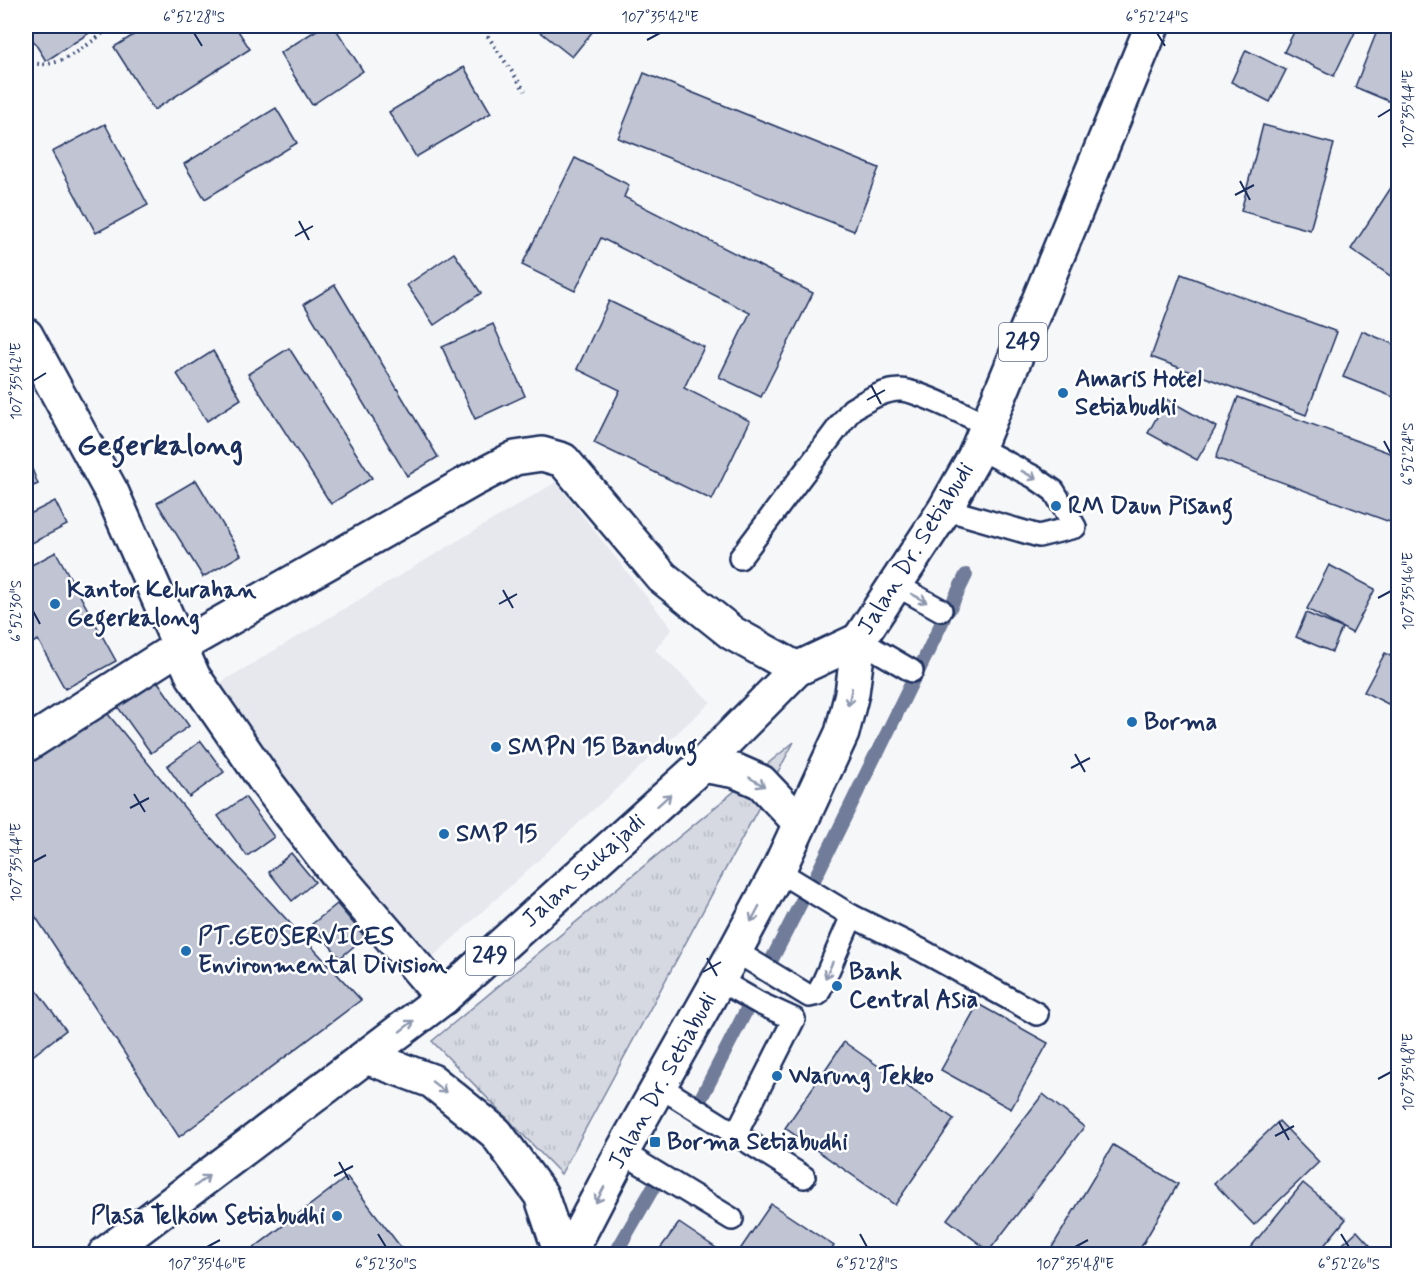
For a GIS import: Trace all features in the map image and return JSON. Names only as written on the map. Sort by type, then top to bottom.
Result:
[{"type":"main road","name":"Jalan Dr. Setiabudi","points":[[568,1254],[658,1086],[778,871],[842,733],[852,693],[859,640],[945,509],[974,458],[1152,26]]},
{"type":"main road","points":[[26,335],[112,493],[193,676],[266,782],[335,872],[443,998]]},
{"type":"main road","points":[[26,745],[179,647],[515,458],[542,454],[563,460],[663,577],[732,633],[797,669]]},
{"type":"main road","name":"Jalan Sukajadi","points":[[105,1254],[443,998],[702,765],[797,669],[859,640]]},
{"type":"main road","points":[[702,765],[735,771],[761,782],[799,822]]},
{"type":"main road","points":[[366,1057],[432,1081],[496,1133],[541,1195],[561,1254]]},
{"type":"lane","points":[[740,558],[852,409],[873,397],[901,390],[923,397],[983,436],[1054,491],[1075,527],[1039,536],[945,509]]},
{"type":"lane","points":[[896,585],[941,610]]},
{"type":"lane","points":[[859,640],[912,671]]},
{"type":"lane","points":[[778,871],[852,916],[921,950],[1037,1014]]},
{"type":"lane","points":[[735,951],[809,996],[818,994],[852,916]]},
{"type":"lane","points":[[719,980],[759,1003],[794,1019],[736,1134]]},
{"type":"lane","points":[[658,1086],[804,1177]]},
{"type":"lane","points":[[622,1152],[732,1219]]},
{"type":"path","points":[[26,60],[34,65],[63,60],[113,26]]},
{"type":"path","points":[[481,26],[525,91]]},
{"type":"shaded area","name":"SMP 15","points":[[556,482],[672,629],[655,650],[711,702],[423,966],[210,689]]},
{"type":"green space","points":[[794,742],[561,1174],[432,1041]]},
{"type":"building","points":[[26,26],[100,26],[46,61]]},
{"type":"building","points":[[148,26],[235,26],[250,49],[154,110],[114,47]]},
{"type":"building","points":[[323,26],[334,26],[363,71],[312,105],[280,53]]},
{"type":"building","points":[[533,26],[597,26],[572,57]]},
{"type":"building","points":[[1297,26],[1358,26],[1334,76],[1284,52]]},
{"type":"building","points":[[1379,26],[1398,28],[1398,105],[1355,87]]},
{"type":"building","points":[[1246,50],[1286,70],[1270,102],[1231,82]]},
{"type":"building","points":[[464,67],[491,113],[416,157],[389,112]]},
{"type":"building","points":[[644,73],[879,168],[854,231],[618,138]]},
{"type":"building","points":[[276,108],[297,143],[205,199],[184,164]]},
{"type":"building","points":[[105,124],[148,205],[96,233],[52,152]]},
{"type":"building","points":[[1263,125],[1334,144],[1310,230],[1241,211]]},
{"type":"building","points":[[575,158],[629,185],[624,197],[813,293],[761,397],[719,377],[750,313],[601,238],[575,291],[522,265]]},
{"type":"building","points":[[1398,177],[1398,281],[1351,249]]},
{"type":"building","points":[[454,253],[481,293],[434,325],[407,285]]},
{"type":"building","points":[[1181,274],[1337,332],[1306,415],[1151,357]]},
{"type":"building","points":[[335,285],[438,457],[407,476],[304,304]]},
{"type":"building","points":[[609,301],[704,347],[684,388],[750,421],[712,500],[594,443],[620,390],[577,369]]},
{"type":"building","points":[[493,324],[525,396],[475,419],[442,347]]},
{"type":"building","points":[[1362,331],[1398,346],[1398,399],[1343,377]]},
{"type":"building","points":[[289,348],[372,478],[331,504],[248,374]]},
{"type":"building","points":[[213,351],[241,399],[207,421],[177,374]]},
{"type":"building","points":[[1238,397],[1398,456],[1398,525],[1216,458]]},
{"type":"building","points":[[1167,399],[1216,427],[1197,460],[1148,433]]},
{"type":"building","points":[[30,464],[38,484],[26,489],[26,466]]},
{"type":"building","points":[[196,480],[241,555],[203,577],[157,503]]},
{"type":"building","points":[[55,501],[67,525],[26,546],[26,516]]},
{"type":"building","name":"Kantor Kelurahan Gegerkalong","points":[[56,552],[116,661],[65,689],[38,640],[26,646],[26,568]]},
{"type":"building","points":[[1329,565],[1375,589],[1352,633],[1307,609]]},
{"type":"building","points":[[1306,613],[1342,628],[1332,652],[1296,637]]},
{"type":"building","points":[[1385,653],[1398,660],[1398,689],[1390,705],[1364,692]]},
{"type":"building","points":[[151,672],[189,726],[151,753],[112,699]]},
{"type":"building","name":"PT.GEOSERVICES Environmental Division","points":[[103,708],[192,817],[361,1000],[179,1137],[26,902],[26,758]]},
{"type":"building","points":[[201,741],[224,772],[189,797],[167,766]]},
{"type":"building","points":[[245,797],[274,837],[247,856],[218,816]]},
{"type":"building","points":[[291,853],[315,882],[292,901],[269,872]]},
{"type":"building","points":[[337,904],[365,937],[340,958],[312,924]]},
{"type":"building","points":[[26,976],[66,1030],[26,1061]]},
{"type":"building","points":[[978,1004],[1048,1043],[1011,1109],[941,1070]]},
{"type":"building","points":[[844,1042],[954,1119],[895,1205],[785,1128]]},
{"type":"building","points":[[1043,1094],[1084,1127],[989,1251],[947,1219]]},
{"type":"building","points":[[1279,1121],[1319,1162],[1254,1225],[1214,1183]]},
{"type":"building","points":[[1113,1145],[1178,1184],[1137,1254],[1048,1254]]},
{"type":"building","name":"Plasa Telkom Setiabudhi","points":[[347,1177],[406,1254],[246,1254]]},
{"type":"building","points":[[1303,1183],[1346,1219],[1317,1254],[1245,1254]]},
{"type":"building","points":[[771,1204],[834,1246],[829,1254],[737,1254]]},
{"type":"building","points":[[679,1223],[725,1254],[656,1254]]},
{"type":"building","points":[[1357,1231],[1378,1254],[1332,1254]]},
{"type":"waterway","points":[[949,610],[966,575]]},
{"type":"waterway","points":[[918,672],[944,618]]},
{"type":"waterway","points":[[878,752],[915,676]]},
{"type":"waterway","points":[[812,884],[875,756]]},
{"type":"waterway","points":[[770,963],[806,893]]},
{"type":"waterway","points":[[697,1106],[748,1007]]},
{"type":"waterway","points":[[615,1254],[657,1181]]},
{"type":"place","name":"Amaris Hotel Setiabudhi","points":[[1063,393]]},
{"type":"place","name":"RM Daun Pisang","points":[[1056,506]]},
{"type":"place","name":"Kantor Kelurahan Gegerkalong","points":[[55,604]]},
{"type":"place","name":"Borma","points":[[1132,722]]},
{"type":"place","name":"SMPN 15 Bandung","points":[[496,747]]},
{"type":"place","name":"SMP 15","points":[[444,834]]},
{"type":"place","name":"PT.GEOSERVICES Environmental Division","points":[[186,951]]},
{"type":"place","name":"Bank Central Asia","points":[[837,986]]},
{"type":"place","name":"Warung Tekko","points":[[777,1076]]},
{"type":"place","name":"Borma Setiabudhi","points":[[655,1142]]},
{"type":"place","name":"Plasa Telkom Setiabudhi","points":[[337,1216]]},
{"type":"district","name":"Gegerkalong","points":[[160,445]]}]
